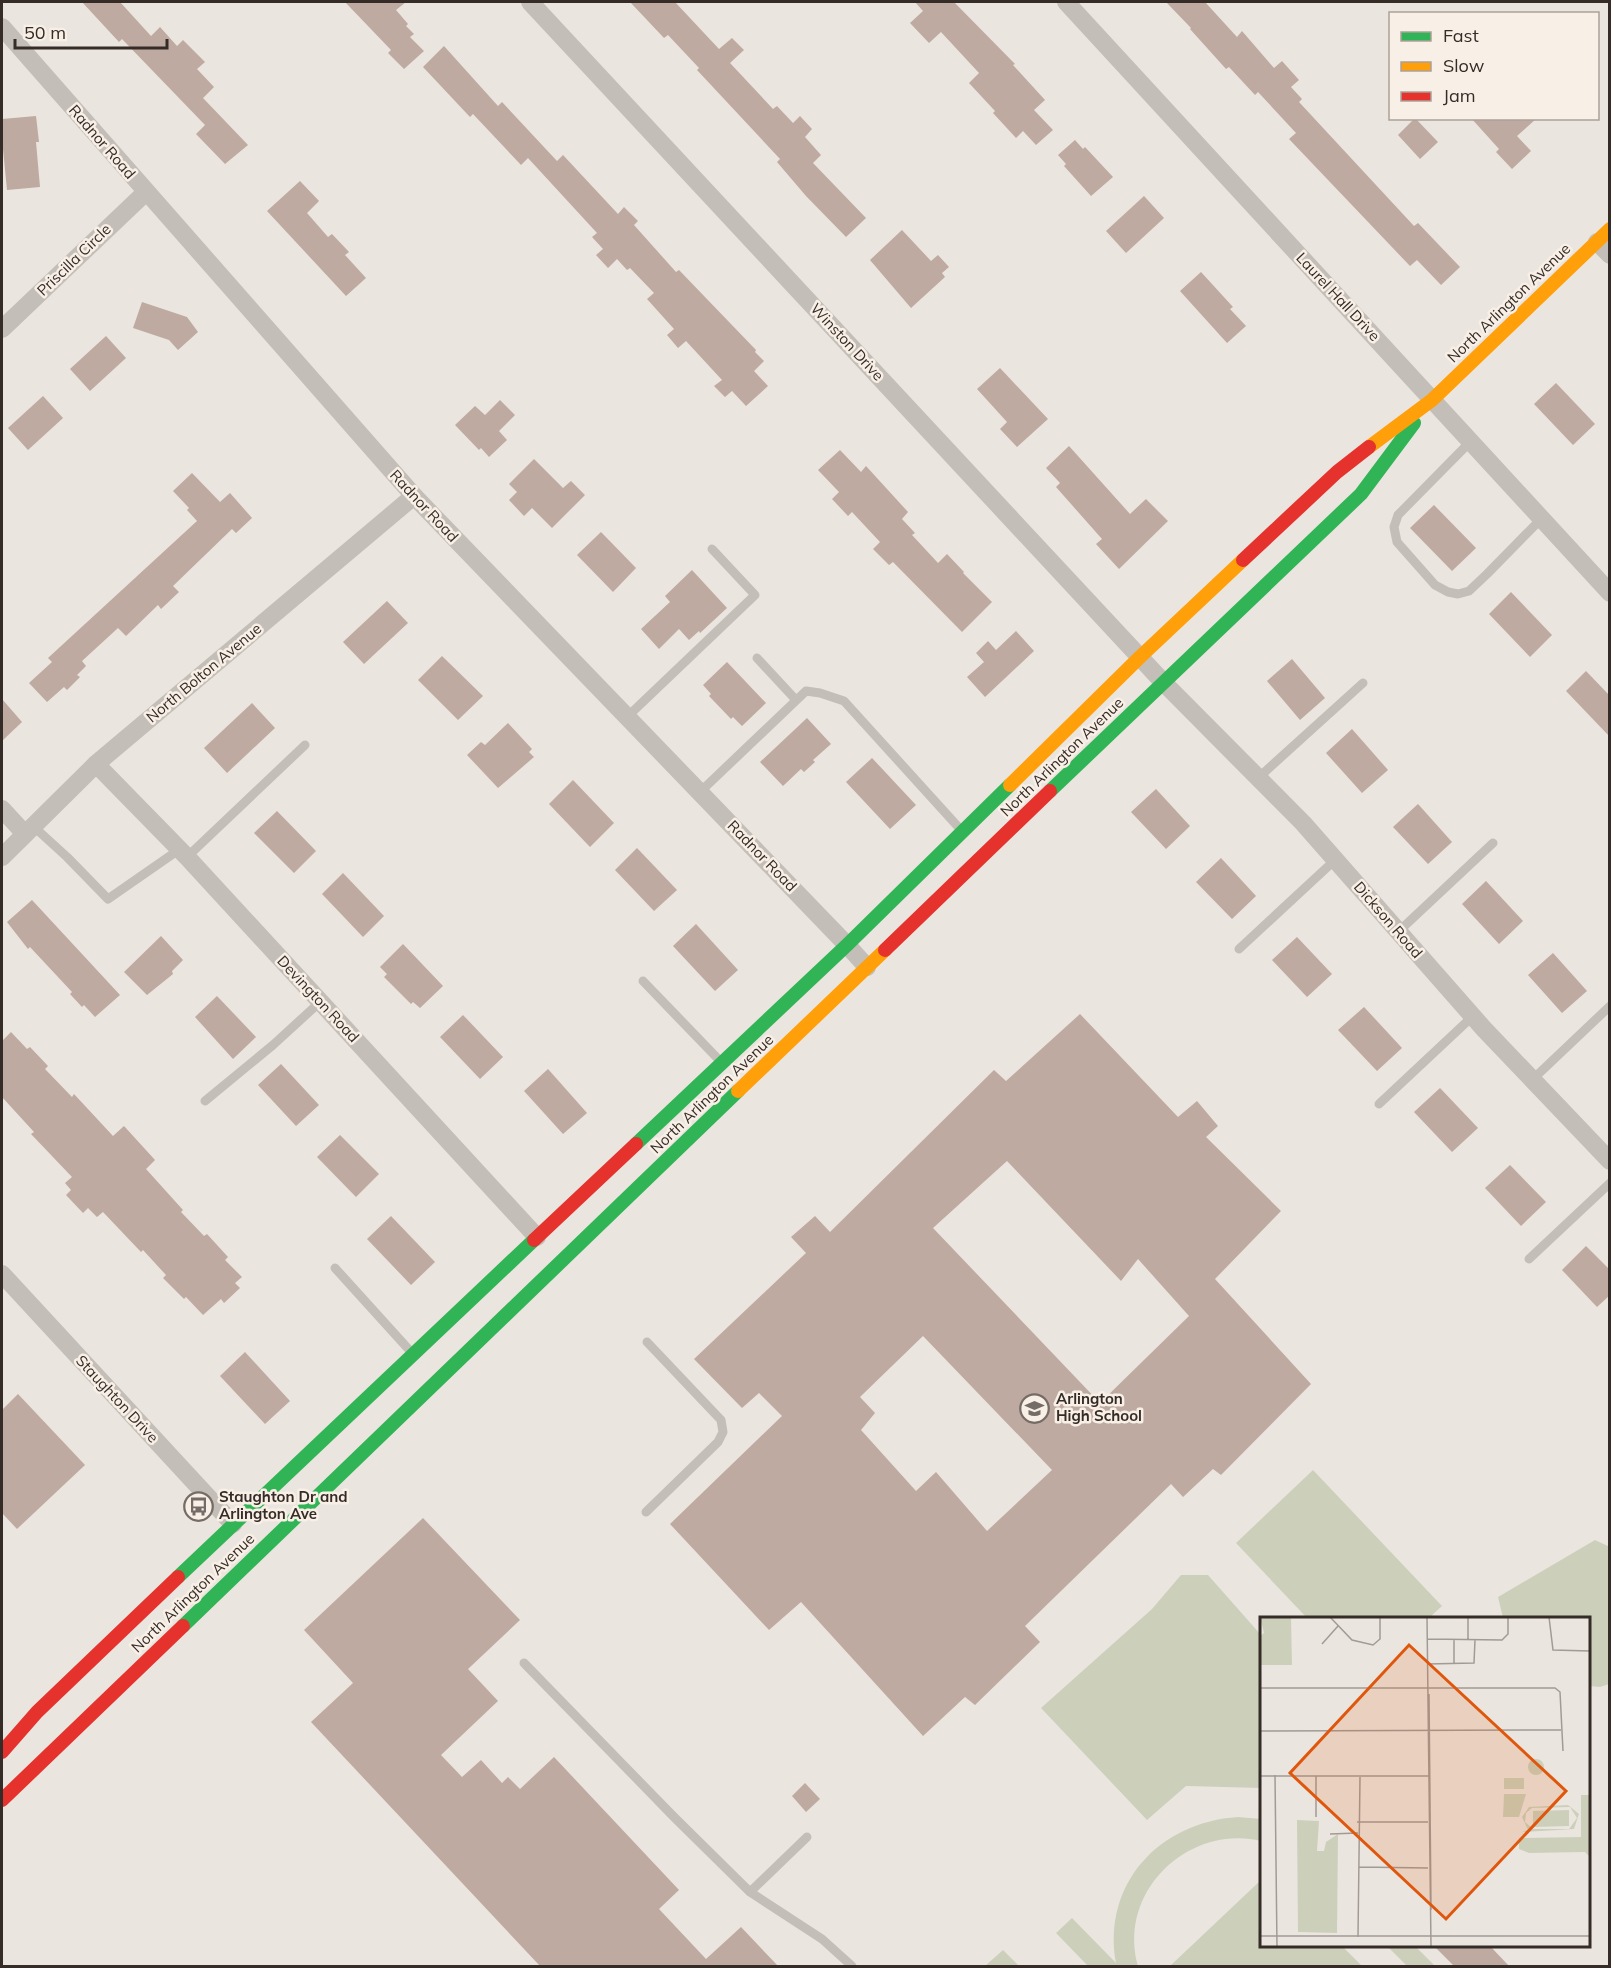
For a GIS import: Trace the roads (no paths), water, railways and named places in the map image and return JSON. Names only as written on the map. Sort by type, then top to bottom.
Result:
[{"type":"main road","name":"North Arlington Avenue","points":[[2,1752],[37,1712],[847,945],[1140,657],[1337,472],[1432,400],[1605,242]]},
{"type":"main road","name":"North Arlington Avenue","points":[[2,1800],[1361,494],[1432,400]]},
{"type":"street","name":"Winston Drive","points":[[530,2],[1163,682]]},
{"type":"street","name":"Laurel Hall Drive","points":[[1066,2],[1610,593]]},
{"type":"street","name":"Radnor Road","points":[[2,27],[414,496],[867,967]]},
{"type":"street","name":"Priscilla Circle","points":[[2,329],[146,192]]},
{"type":"street","name":"North Bolton Avenue","points":[[2,857],[96,764],[414,496]]},
{"type":"street","name":"Dickson Road","points":[[1163,682],[1335,860],[1473,1016],[1610,1161]]},
{"type":"street","name":"Devington Road","points":[[96,764],[183,853],[537,1237]]},
{"type":"street","points":[[2,809],[29,830]]},
{"type":"street","name":"Staughton Drive","points":[[2,1274],[233,1524]]},
{"type":"lane","points":[[1471,441],[1398,515],[1394,527],[1397,542],[1415,564],[1435,585],[1448,592],[1458,594],[1469,591],[1542,518]]},
{"type":"lane","points":[[627,717],[755,595],[712,549]]},
{"type":"lane","points":[[757,657],[796,700]]},
{"type":"lane","points":[[1258,778],[1364,683]]},
{"type":"lane","points":[[700,792],[806,691],[820,693],[844,701],[963,832]]},
{"type":"lane","points":[[29,830],[67,857],[108,899],[183,853],[305,745]]},
{"type":"lane","points":[[1398,932],[1493,843]]},
{"type":"lane","points":[[1239,949],[1335,860]]},
{"type":"lane","points":[[643,981],[722,1063]]},
{"type":"lane","points":[[205,1101],[273,1045],[320,1002]]},
{"type":"lane","points":[[1532,1080],[1610,1006]]},
{"type":"lane","points":[[1378,1104],[1473,1016]]},
{"type":"lane","points":[[1529,1258],[1610,1183]]},
{"type":"lane","points":[[335,1268],[413,1354]]},
{"type":"lane","points":[[646,1512],[718,1442],[723,1432],[721,1420],[647,1342]]},
{"type":"lane","points":[[525,1663],[750,1892],[822,1939],[852,1966]]},
{"type":"lane","points":[[750,1892],[807,1837]]},
{"type":"place","name":"Arlington High School","points":[[1035,1408]]},
{"type":"place","name":"Staughton Dr and Arlington Ave","points":[[198,1506]]}]
